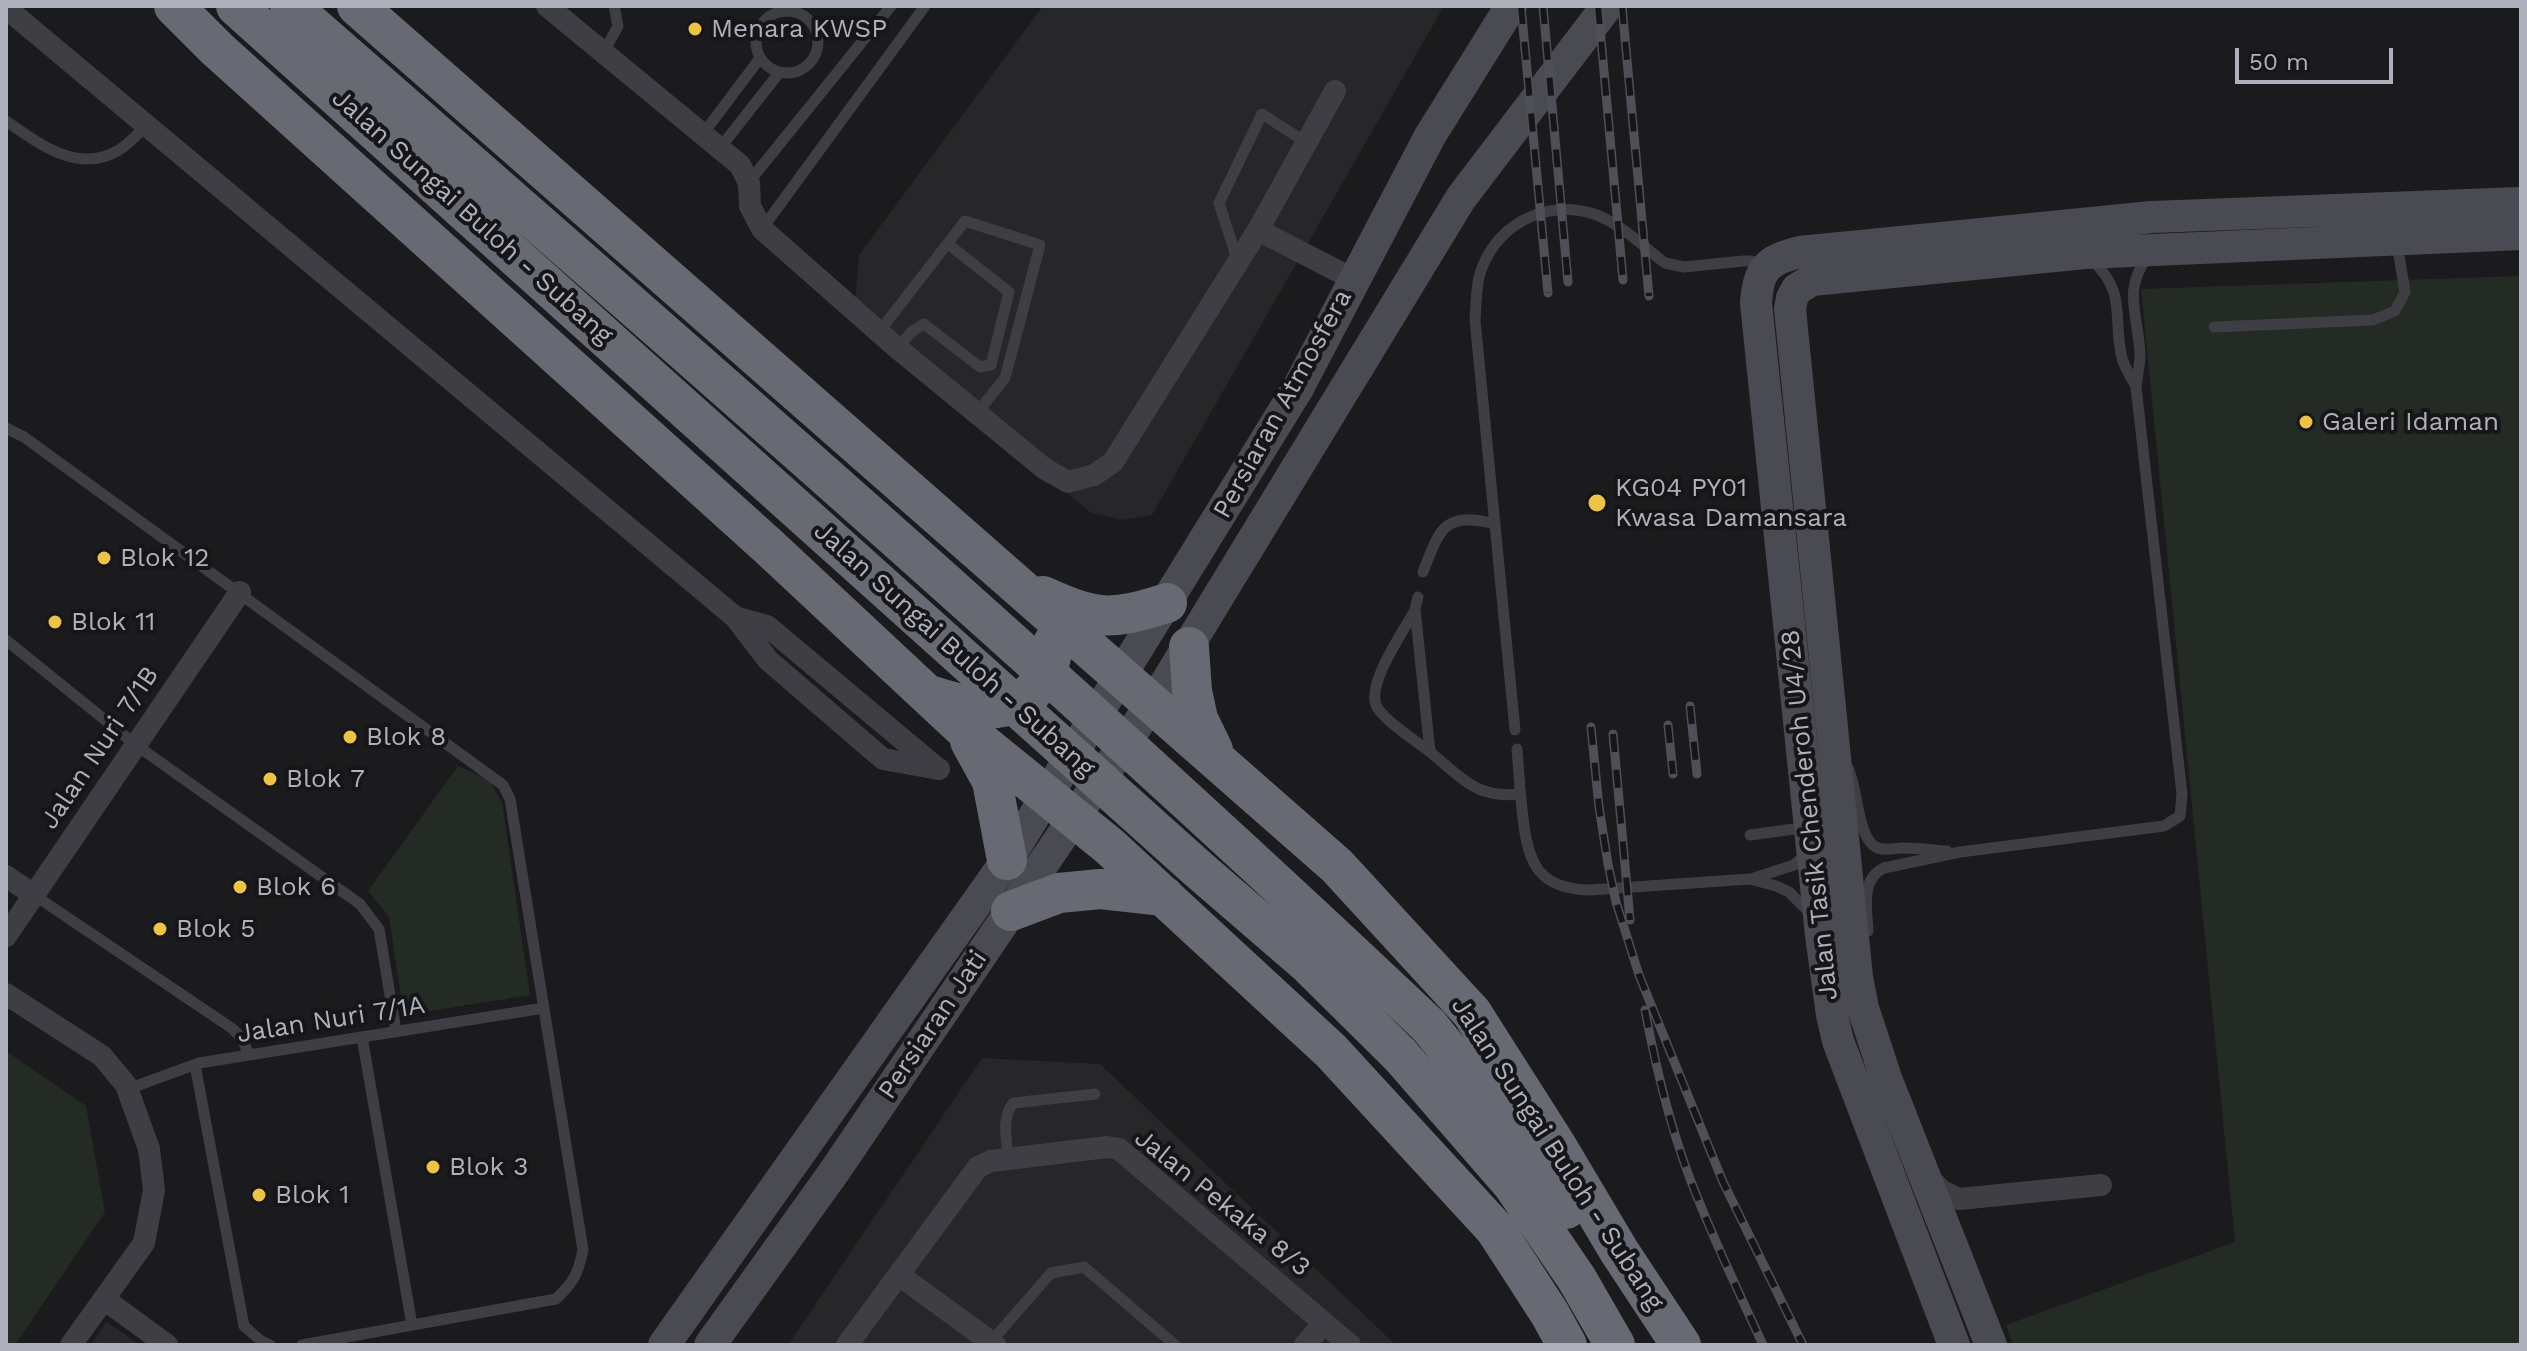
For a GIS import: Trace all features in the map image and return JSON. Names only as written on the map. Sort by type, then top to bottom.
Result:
[{"type":"highway","name":"Jalan Sungai Buloh - Subang","points":[[174,6],[217,49],[768,546],[962,727],[1164,896],[1331,1051],[1495,1229],[1567,1345]]},
{"type":"highway","name":"Jalan Sungai Buloh - Subang","points":[[236,6],[1198,869],[1307,963],[1400,1055],[1513,1185],[1577,1279],[1615,1345]]},
{"type":"highway","name":"Jalan Sungai Buloh - Subang","points":[[290,6],[781,435],[1335,937],[1429,1026],[1503,1118],[1662,1345]]},
{"type":"highway","name":"Jalan Sungai Buloh - Subang","points":[[357,6],[1337,866],[1472,1013],[1681,1345]]},
{"type":"highway","points":[[1010,581],[1096,616],[1131,614],[1167,603]]},
{"type":"highway","points":[[927,695],[963,705],[997,708],[1020,700],[1042,683],[1052,660],[1054,619]]},
{"type":"highway","points":[[1011,911],[1059,893],[1100,889],[1164,896],[1157,848],[1168,809],[1190,787],[1213,781],[1231,771],[1198,719],[1192,691],[1189,647]]},
{"type":"highway","name":"Jalan Sungai Buloh - Subang","points":[[962,727],[992,781],[1007,860]]},
{"type":"street","points":[[547,6],[740,165],[749,183],[750,206],[762,229],[898,349],[1045,469],[1068,482],[1094,475],[1113,462],[1258,230],[1335,91]]},
{"type":"street","name":"Persiaran Atmosfera","points":[[1060,807],[1121,677],[1298,388],[1430,136],[1511,6]]},
{"type":"street","name":"Persiaran Atmosfera","points":[[1152,702],[1189,647],[1461,198],[1607,6]]},
{"type":"street","points":[[6,8],[735,617],[768,660],[883,759],[939,769],[767,626],[735,617]]},
{"type":"street","points":[[2521,203],[2152,217],[1800,252],[1773,260],[1766,267],[1797,289],[1812,280],[2085,253],[2521,234]]},
{"type":"street","points":[[2152,217],[2155,250]]},
{"type":"street","points":[[1258,230],[1353,279]]},
{"type":"street","name":"Jalan Tasik Chenderoh U4/28","points":[[1766,267],[1760,278],[1756,303],[1821,935],[1838,1041],[1954,1345]]},
{"type":"street","name":"Jalan Tasik Chenderoh U4/28","points":[[1797,289],[1790,309],[1836,753],[1865,956],[1863,1008],[1886,1078],[1991,1345]]},
{"type":"street","name":"Jalan Nuri 7/1B","points":[[6,936],[240,592]]},
{"type":"street","name":"Persiaran Jati","points":[[664,1345],[1007,860],[1060,807],[1152,702]]},
{"type":"street","name":"Persiaran Jati","points":[[710,1345],[834,1172],[1011,911],[1060,807]]},
{"type":"street","points":[[6,876],[34,895]]},
{"type":"street","points":[[6,994],[102,1056],[128,1089],[149,1149],[154,1190],[144,1243],[71,1345]]},
{"type":"street","name":"Jalan Pekaka 8/3","points":[[847,1345],[978,1167],[991,1161],[1107,1147],[1119,1149],[1350,1345]]},
{"type":"street","points":[[1923,1172],[1942,1191],[1959,1199],[2101,1185]]},
{"type":"street","points":[[1949,1238],[1951,1217],[1959,1199]]},
{"type":"street","points":[[899,1275],[991,1344]]},
{"type":"street","points":[[104,1299],[167,1345]]},
{"type":"street","points":[[1305,1345],[1324,1323]]},
{"type":"lane","points":[[604,52],[618,26],[614,6]]},
{"type":"lane","points":[[749,183],[891,6]]},
{"type":"lane","points":[[762,229],[925,6]]},
{"type":"lane","points":[[797,12],[814,25],[818,35],[815,56],[800,71],[779,73],[771,70],[760,58],[756,37],[767,18],[775,13],[797,12]]},
{"type":"lane","points":[[711,141],[760,58]]},
{"type":"lane","points":[[711,141],[779,73]]},
{"type":"lane","points":[[1238,262],[1219,203],[1262,114],[1307,143]]},
{"type":"lane","points":[[6,121],[46,149],[71,158],[99,158],[118,151],[147,126]]},
{"type":"lane","points":[[1515,730],[1475,320],[1479,278],[1486,259],[1516,224],[1530,215],[1555,208],[1596,215],[1665,263],[1675,266],[1751,261],[1766,267]]},
{"type":"lane","points":[[879,332],[965,221],[1040,245],[1005,378],[977,413]]},
{"type":"lane","points":[[2214,327],[2373,320],[2395,311],[2405,292],[2396,239]]},
{"type":"lane","points":[[898,349],[911,332],[924,324],[980,367],[991,365],[1009,292],[948,244]]},
{"type":"lane","points":[[1865,956],[1869,882],[1875,873],[1884,868],[1960,852],[2164,826],[2180,816],[2182,794],[2136,387],[2140,356],[2133,303],[2134,280],[2155,250]]},
{"type":"lane","points":[[2085,253],[2107,273],[2113,290],[2122,359],[2136,387]]},
{"type":"lane","points":[[6,428],[36,446],[240,592],[503,785],[510,799],[583,1250],[579,1272],[556,1299],[302,1345]]},
{"type":"lane","points":[[1423,572],[1444,527],[1470,519],[1495,524]]},
{"type":"lane","points":[[1430,752],[1416,603],[1376,682],[1374,698],[1380,711],[1430,752],[1479,791],[1492,795],[1520,794]]},
{"type":"lane","points":[[6,640],[136,745],[360,904],[379,929],[396,1031]]},
{"type":"lane","points":[[1517,749],[1529,855],[1541,875],[1559,886],[1590,890],[1750,879],[1764,881],[1789,892],[1808,911],[1821,935]]},
{"type":"lane","points":[[1836,753],[1853,779],[1865,836],[1871,845],[1885,849],[1960,852]]},
{"type":"lane","points":[[1750,835],[1810,834],[1806,855],[1800,861],[1750,879]]},
{"type":"lane","points":[[34,895],[233,1029],[242,1039],[249,1055]]},
{"type":"lane","name":"Jalan Nuri 7/1A","points":[[128,1089],[195,1065],[544,1008]]},
{"type":"lane","points":[[362,1037],[412,1325]]},
{"type":"lane","points":[[195,1065],[244,1326],[270,1345]]},
{"type":"lane","points":[[1008,1159],[1006,1123],[1008,1110],[1013,1103],[1095,1094]]},
{"type":"lane","points":[[991,1344],[1051,1273],[1084,1267],[1175,1345]]},
{"type":"shaded area","points":[[1043,6],[1444,6],[1152,515],[1122,520],[1090,512],[854,316],[859,255]]},
{"type":"shaded area","points":[[2521,276],[2521,1345],[2013,1345],[2006,1325],[2235,1242],[2141,289]]},
{"type":"shaded area","points":[[458,766],[489,780],[502,802],[530,995],[418,1013],[402,1003],[389,917],[368,891]]},
{"type":"shaded area","points":[[6,1051],[86,1106],[105,1212],[15,1345],[6,1345]]},
{"type":"shaded area","points":[[982,1058],[1100,1064],[1396,1345],[788,1345]]},
{"type":"shaded area","points":[[107,1322],[140,1345],[91,1345]]},
{"type":"railway","points":[[1521,6],[1548,293]]},
{"type":"railway","points":[[1543,6],[1568,282]]},
{"type":"railway","points":[[1598,6],[1623,280]]},
{"type":"railway","points":[[1622,6],[1649,296]]},
{"type":"railway","points":[[1690,706],[1697,774]]},
{"type":"railway","points":[[1668,725],[1673,774]]},
{"type":"railway","points":[[1591,727],[1608,864],[1616,902],[1639,975],[1723,1182],[1803,1345]]},
{"type":"railway","points":[[1613,734],[1630,920]]},
{"type":"railway","points":[[1645,1010],[1660,1082],[1689,1176],[1763,1345]]},
{"type":"place","name":"Menara KWSP","points":[[695,29]]},
{"type":"place","name":"Galeri Idaman","points":[[2306,422]]},
{"type":"place","name":"KG04 PY01 Kwasa Damansara","points":[[1597,503]]},
{"type":"place","name":"Blok 12","points":[[104,558]]},
{"type":"place","name":"Blok 11","points":[[55,622]]},
{"type":"place","name":"Blok 8","points":[[350,737]]},
{"type":"place","name":"Blok 7","points":[[270,779]]},
{"type":"place","name":"Blok 6","points":[[240,887]]},
{"type":"place","name":"Blok 5","points":[[160,929]]},
{"type":"place","name":"Blok 3","points":[[433,1167]]},
{"type":"place","name":"Blok 1","points":[[259,1195]]}]
